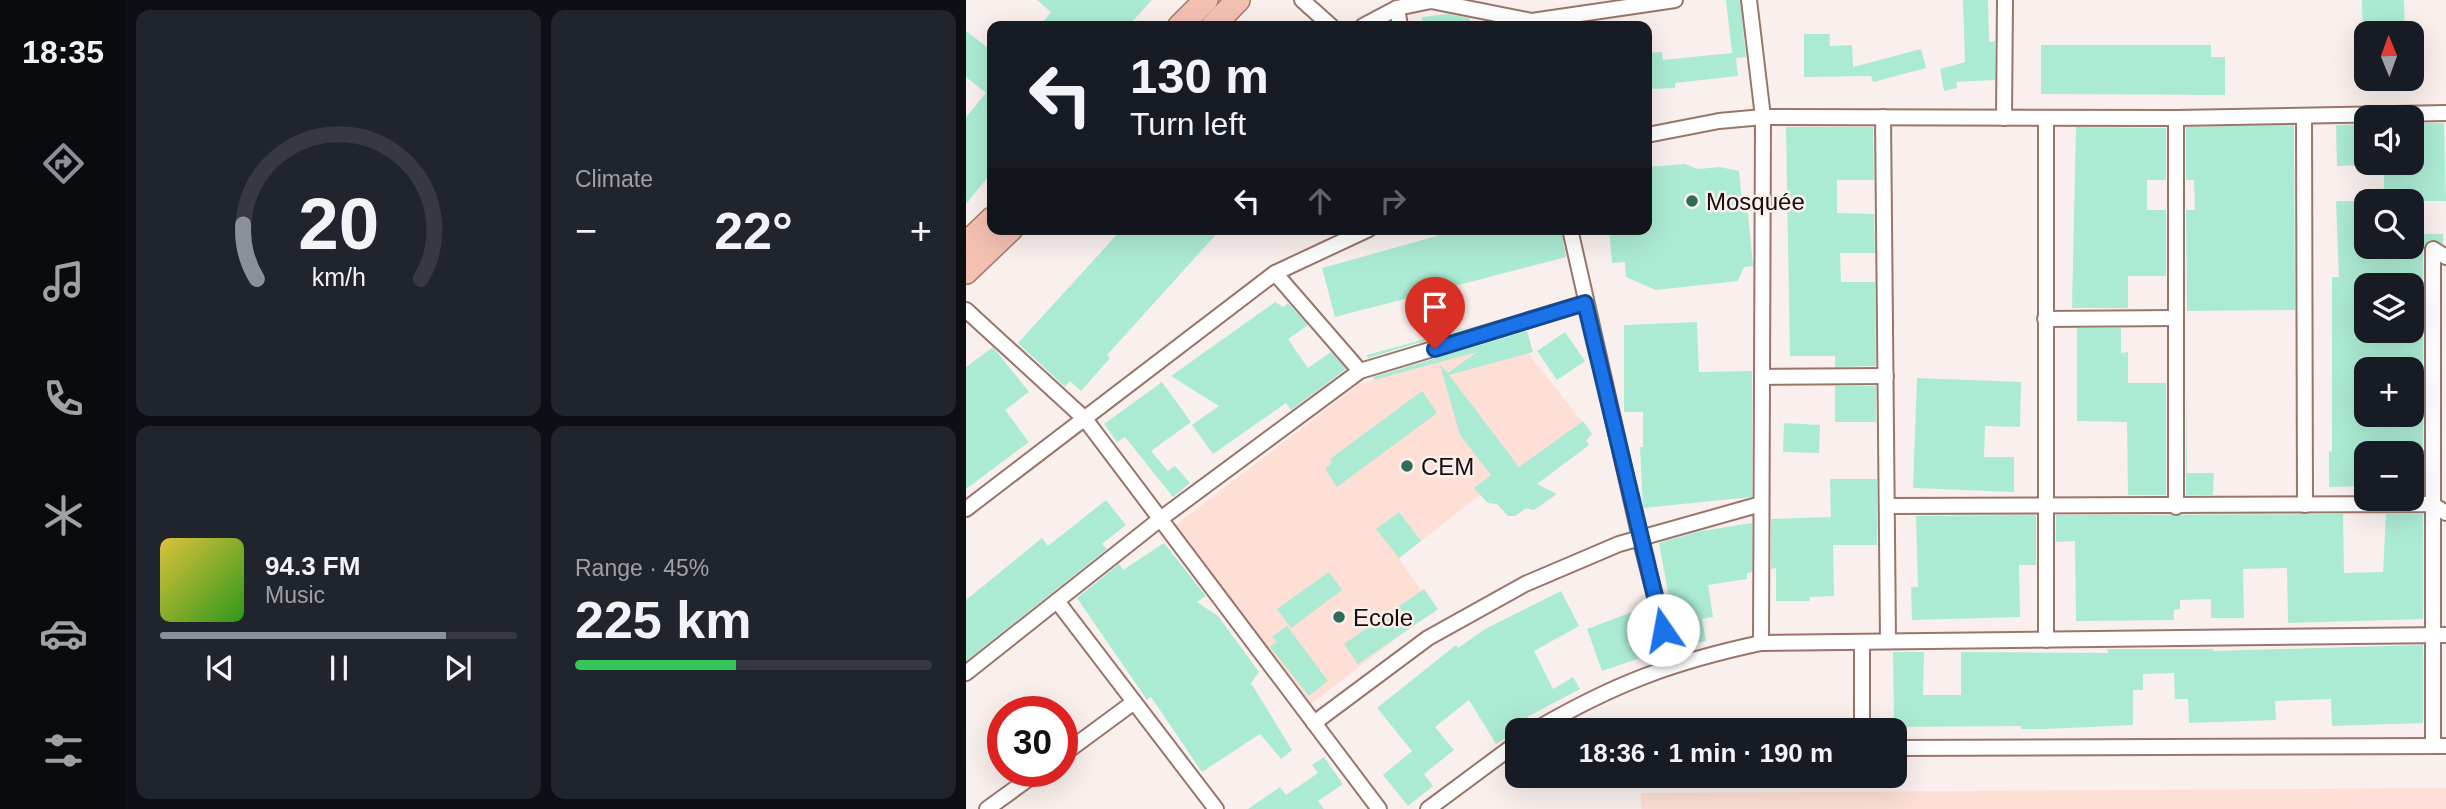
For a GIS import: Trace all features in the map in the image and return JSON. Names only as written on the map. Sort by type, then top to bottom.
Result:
[{"type":"highway","points":[[1185,21],[1206,0]]},
{"type":"highway","points":[[1218,21],[1238,0]]},
{"type":"highway","points":[[966,244],[987,224]]},
{"type":"highway","points":[[966,272],[1005,235]]},
{"type":"street","points":[[1302,0],[1325,21]]},
{"type":"street","points":[[1372,21],[1397,8],[1431,1],[1532,21],[1675,0]]},
{"type":"street","points":[[1749,0],[1763,117],[1761,643]]},
{"type":"street","points":[[2004,118],[2005,0]]},
{"type":"street","points":[[1397,8],[1399,21]]},
{"type":"street","points":[[1652,134],[1719,121],[1763,117],[2176,118],[2446,113]]},
{"type":"street","points":[[2304,116],[2305,505]]},
{"type":"street","points":[[1883,117],[1888,641]]},
{"type":"street","points":[[2046,118],[2046,640]]},
{"type":"street","points":[[2176,118],[2176,507]]},
{"type":"street","points":[[966,509],[1275,273],[1355,235]]},
{"type":"street","points":[[1571,235],[1640,538],[1673,665]]},
{"type":"street","points":[[1907,748],[2440,745],[2439,635],[2432,504],[2433,249],[2446,257]]},
{"type":"street","points":[[1275,273],[1360,371]]},
{"type":"street","points":[[966,673],[1159,520],[1360,371],[1585,303]]},
{"type":"street","points":[[966,310],[1085,419],[1379,809]]},
{"type":"street","points":[[2045,319],[2176,318]]},
{"type":"street","points":[[1762,377],[1886,376]]},
{"type":"street","points":[[1314,723],[1428,638],[1525,584],[1640,538],[1761,504]]},
{"type":"street","points":[[1888,506],[2432,504],[2446,513]]},
{"type":"street","points":[[1057,601],[1212,808]]},
{"type":"street","points":[[1556,718],[1591,698],[1673,665],[1761,643],[2439,635]]},
{"type":"street","points":[[1861,642],[1862,718]]},
{"type":"street","points":[[1078,743],[1134,702]]},
{"type":"street","points":[[1428,809],[1505,752]]},
{"type":"street","points":[[987,809],[1017,787]]},
{"type":"shaded area","name":"CEM","points":[[1514,335],[1592,434],[1586,440],[1589,445],[1534,486],[1539,493],[1548,489],[1553,492],[1553,497],[1534,510],[1524,508],[1515,516],[1508,516],[1501,505],[1488,503],[1480,495],[1399,558],[1436,612],[1416,623],[1310,705],[1173,527],[1359,384]]},
{"type":"shaded area","points":[[2446,788],[2446,809],[1641,809],[1641,793]]},
{"type":"building","points":[[1037,0],[1152,0],[1133,21],[1044,21],[1051,12]]},
{"type":"building","points":[[1726,0],[1740,0],[1746,57],[1736,58],[1738,76],[1675,83],[1675,88],[1652,89],[1652,53],[1662,52],[1663,60],[1732,53]]},
{"type":"building","points":[[1963,0],[1988,0],[1989,42],[1995,41],[1995,80],[1956,82],[1957,88],[1944,91],[1940,69],[1965,62]]},
{"type":"building","points":[[2362,0],[2404,0],[2405,21],[2363,21]]},
{"type":"building","points":[[1448,14],[1469,18],[1469,21],[1422,21],[1422,17]]},
{"type":"building","points":[[966,31],[987,47],[987,178],[966,204],[966,117],[986,93],[966,77]]},
{"type":"building","points":[[1804,34],[1830,34],[1830,46],[1852,45],[1853,67],[1921,49],[1926,68],[1873,82],[1871,76],[1804,77]]},
{"type":"building","points":[[2041,45],[2211,45],[2211,57],[2225,57],[2225,95],[2041,94]]},
{"type":"building","points":[[2424,123],[2444,123],[2446,201],[2424,201],[2424,189],[2384,189],[2384,175],[2424,175]]},
{"type":"building","points":[[2354,124],[2354,165],[2337,166],[2336,125]]},
{"type":"building","points":[[2294,125],[2295,310],[2187,311],[2186,210],[2195,210],[2194,180],[2186,180],[2186,127]]},
{"type":"building","points":[[1786,127],[1873,127],[1874,180],[1837,180],[1837,213],[1874,214],[1875,253],[1840,253],[1841,282],[1875,282],[1876,366],[1835,367],[1835,356],[1790,356]]},
{"type":"building","points":[[2076,127],[2166,128],[2166,180],[2147,180],[2147,210],[2166,210],[2166,276],[2128,276],[2128,308],[2072,308]]},
{"type":"building","name":"Mosquée","points":[[1685,164],[1698,169],[1720,167],[1739,171],[1743,211],[1748,213],[1753,266],[1744,267],[1738,281],[1656,290],[1626,277],[1625,262],[1612,263],[1610,235],[1652,235],[1652,167]]},
{"type":"building","points":[[2336,201],[2354,201],[2354,259],[2423,259],[2423,273],[2354,273],[2354,343],[2423,343],[2423,357],[2354,357],[2354,427],[2423,427],[2423,441],[2354,441],[2354,486],[2329,487],[2329,451],[2332,452],[2332,277],[2339,277]]},
{"type":"building","points":[[2424,234],[2443,234],[2443,244],[2429,240],[2424,248]]},
{"type":"building","points":[[1117,235],[1216,235],[1107,355],[1110,358],[1081,391],[1070,381],[1065,387],[1018,343]]},
{"type":"building","points":[[1440,235],[1562,235],[1566,257],[1335,317],[1322,268]]},
{"type":"building","points":[[1275,302],[1283,307],[1288,303],[1308,325],[1288,339],[1308,368],[1331,352],[1346,369],[1291,410],[1286,403],[1213,454],[1192,425],[1219,406],[1171,376]]},
{"type":"building","points":[[1487,322],[1368,358],[1367,355]]},
{"type":"building","points":[[1697,322],[1699,372],[1752,371],[1752,497],[1643,508],[1640,447],[1643,447],[1643,412],[1624,412],[1624,325]]},
{"type":"building","points":[[2077,328],[2121,328],[2121,353],[2128,352],[2128,383],[2166,383],[2166,495],[2128,495],[2127,422],[2077,421]]},
{"type":"building","points":[[1527,331],[1533,352],[1449,375],[1519,467],[1583,421],[1592,434],[1586,440],[1589,445],[1537,484],[1557,494],[1534,510],[1526,508],[1515,516],[1508,516],[1497,504],[1488,503],[1474,488],[1491,475],[1460,435],[1440,365],[1448,373],[1477,352],[1374,380],[1373,377]]},
{"type":"building","points":[[1565,332],[1585,361],[1557,380],[1537,351]]},
{"type":"building","points":[[993,347],[1029,392],[1005,410],[1029,442],[966,489],[966,367]]},
{"type":"building","points":[[1917,378],[2021,382],[2020,427],[1985,426],[1984,457],[2014,457],[2014,492],[1913,488]]},
{"type":"building","points":[[1162,382],[1191,422],[1151,451],[1168,471],[1175,466],[1190,483],[1173,497],[1125,437],[1117,442],[1104,424]]},
{"type":"building","points":[[2186,383],[2187,473],[2214,473],[2213,495],[2186,495]]},
{"type":"building","points":[[1835,386],[1876,386],[1876,422],[1835,422]]},
{"type":"building","points":[[1422,391],[1437,413],[1337,487],[1325,468],[1332,463],[1330,459]]},
{"type":"building","points":[[1784,423],[1820,425],[1819,453],[1783,452]]},
{"type":"building","points":[[1830,479],[1877,479],[1877,545],[1833,545],[1834,596],[1810,597],[1810,601],[1776,601],[1776,568],[1771,569],[1771,519],[1831,517]]},
{"type":"building","points":[[1106,500],[1126,525],[1102,544],[1107,549],[966,661],[966,600],[1042,538],[1048,546]]},
{"type":"building","points":[[1399,512],[1421,541],[1399,558],[1376,529]]},
{"type":"building","points":[[2343,514],[2344,573],[2383,572],[2386,514],[2423,514],[2423,619],[2288,623],[2287,568],[2243,569],[2244,618],[2211,618],[2211,599],[2180,600],[2180,609],[2174,610],[2174,620],[2076,621],[2075,541],[2056,542],[2056,515]]},
{"type":"building","points":[[2036,515],[2036,565],[2019,565],[2020,617],[1912,620],[1911,587],[1918,587],[1916,516]]},
{"type":"building","points":[[1752,523],[1752,572],[1747,573],[1747,579],[1708,585],[1713,617],[1702,619],[1706,641],[1678,646],[1659,543],[1701,531]]},
{"type":"building","points":[[1164,543],[1206,596],[1197,602],[1218,616],[1259,672],[1251,683],[1292,750],[1281,759],[1260,734],[1202,772],[1151,697],[1147,700],[1077,598],[1119,564],[1123,570]]},
{"type":"building","points":[[1329,572],[1342,590],[1291,628],[1277,609]]},
{"type":"building","points":[[1424,589],[1438,609],[1358,664],[1344,644]]},
{"type":"building","points":[[1561,591],[1579,626],[1534,651],[1553,689],[1573,677],[1580,689],[1528,718],[1505,718],[1505,738],[1496,744],[1469,700],[1435,727],[1454,750],[1424,774],[1433,786],[1408,806],[1383,775],[1412,751],[1377,708],[1456,645],[1458,648],[1485,629]]},
{"type":"building","points":[[1640,609],[1655,653],[1602,671],[1587,629]]},
{"type":"building","points":[[1287,626],[1328,681],[1309,696],[1270,647],[1277,642],[1272,637]]},
{"type":"building","points":[[2423,645],[2423,723],[2332,726],[2331,699],[2275,701],[2276,720],[2189,723],[2188,699],[2175,699],[2174,673],[2143,674],[2143,690],[2133,690],[2133,725],[2045,729],[2021,729],[2021,726],[1907,727],[1907,718],[1894,718],[1893,652],[1924,652],[1923,695],[1961,695],[1961,652],[2108,653],[2107,649],[2213,651]]},
{"type":"building","points":[[1324,757],[1343,784],[1318,801],[1324,809],[1248,809],[1280,787],[1286,795],[1318,773],[1312,765]]},
{"type":"place","name":"Mosquée","points":[[1692,201]]},
{"type":"place","name":"CEM","points":[[1407,466]]},
{"type":"place","name":"Ecole","points":[[1339,617]]},
{"type":"route","points":[[1435,349],[1585,303],[1663,630]]}]
